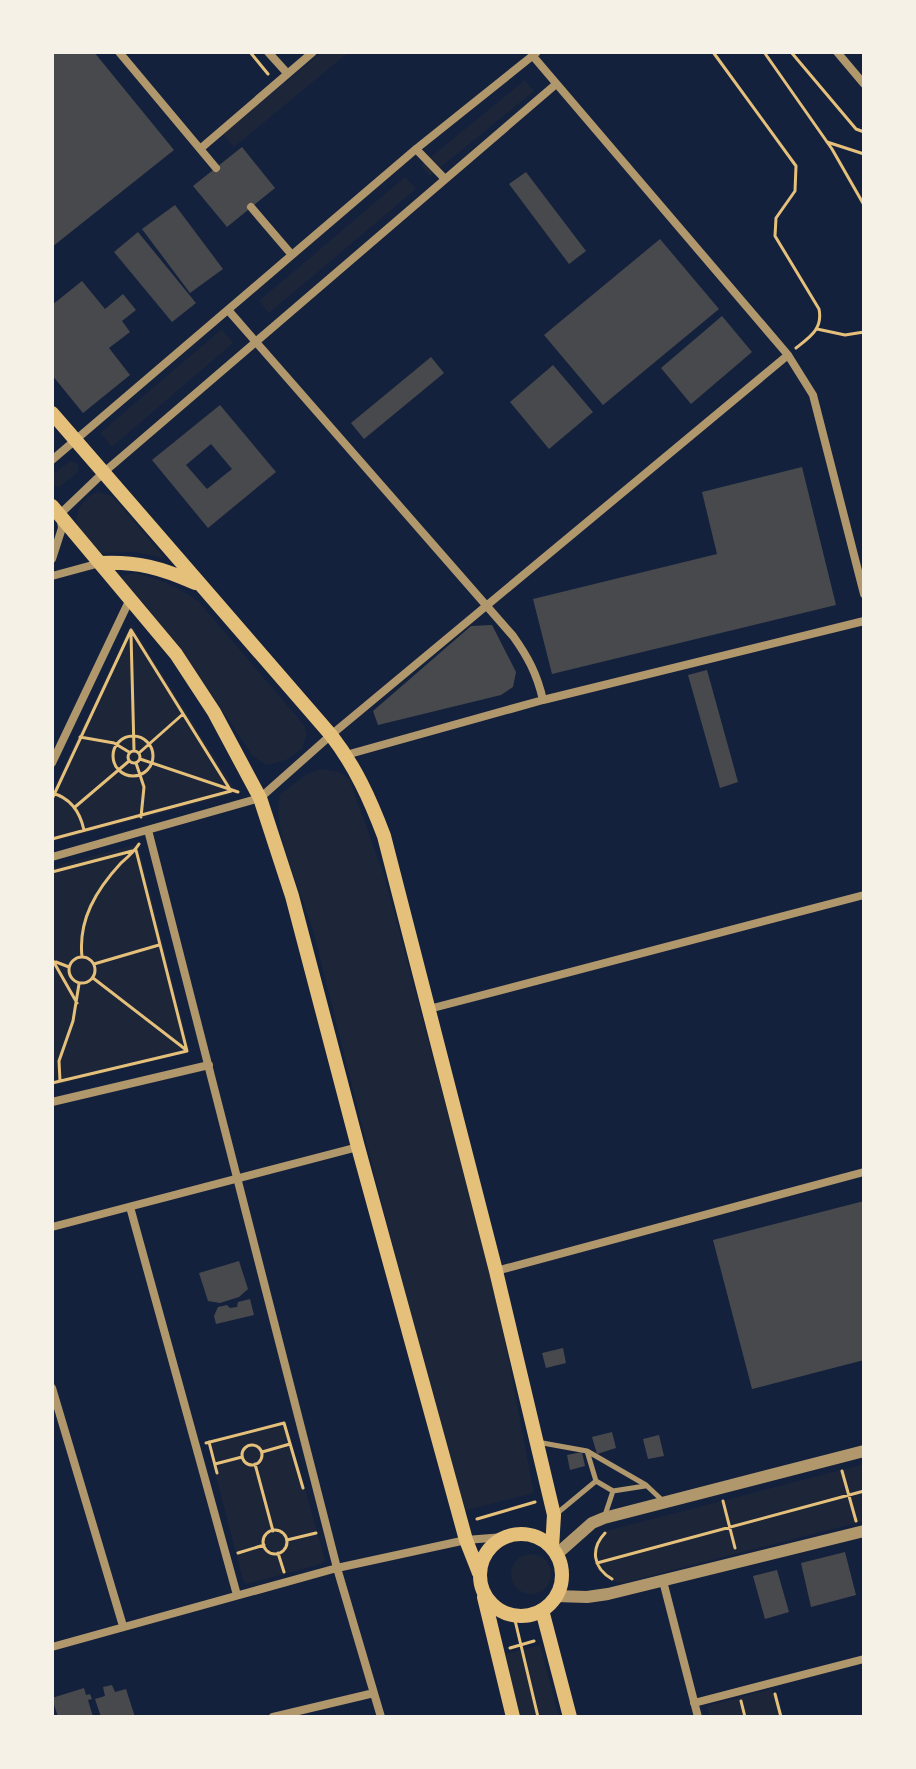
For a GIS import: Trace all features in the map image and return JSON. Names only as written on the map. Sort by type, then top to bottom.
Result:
[{"type":"main road","points":[[52,413],[331,735],[369,797],[384,836],[496,1271],[554,1515],[555,1551],[562,1571],[556,1596],[542,1610],[529,1616],[514,1616],[496,1608],[483,1593]]},
{"type":"main road","points":[[56,510],[176,654],[214,712],[260,798],[292,896],[466,1540],[479,1573],[513,1717]]},
{"type":"main road","points":[[100,563],[143,563],[162,568],[202,587]]},
{"type":"main road","points":[[479,1573],[486,1551],[504,1537],[517,1533],[542,1539],[555,1551]]},
{"type":"main road","points":[[542,1610],[570,1717]]},
{"type":"street","points":[[119,52],[216,168]]},
{"type":"street","points":[[268,52],[287,73]]},
{"type":"street","points":[[200,149],[313,52]]},
{"type":"street","points":[[837,52],[864,84]]},
{"type":"street","points":[[52,460],[416,149],[534,54],[555,85],[788,355],[813,395],[864,594]]},
{"type":"street","points":[[52,559],[62,528],[56,510],[555,85]]},
{"type":"street","points":[[416,149],[444,178]]},
{"type":"street","points":[[251,207],[292,255]]},
{"type":"street","points":[[228,310],[487,605],[529,658],[543,700]]},
{"type":"street","points":[[52,857],[260,798],[331,735],[788,355]]},
{"type":"street","points":[[52,576],[100,563]]},
{"type":"street","points":[[52,763],[130,599]]},
{"type":"street","points":[[346,755],[543,700],[864,621]]},
{"type":"street","points":[[148,830],[337,1568],[381,1717]]},
{"type":"street","points":[[429,1009],[864,895]]},
{"type":"street","points":[[52,1102],[209,1065]]},
{"type":"street","points":[[52,1227],[358,1147]]},
{"type":"street","points":[[496,1271],[864,1172]]},
{"type":"street","points":[[130,1207],[237,1595]]},
{"type":"street","points":[[52,1388],[123,1626]]},
{"type":"street","points":[[555,1551],[592,1523],[605,1525],[664,1502],[864,1451]]},
{"type":"street","points":[[556,1596],[587,1597],[663,1581],[864,1531]]},
{"type":"street","points":[[52,1647],[337,1568],[466,1540],[504,1537]]},
{"type":"street","points":[[663,1581],[698,1717]]},
{"type":"street","points":[[694,1703],[864,1659]]},
{"type":"street","points":[[273,1717],[374,1693]]},
{"type":"lane","points":[[537,1442],[587,1451],[646,1485],[664,1502]]},
{"type":"lane","points":[[587,1451],[596,1481],[613,1491],[646,1485]]},
{"type":"lane","points":[[554,1515],[596,1481]]},
{"type":"lane","points":[[605,1525],[613,1491]]},
{"type":"path","points":[[250,52],[276,83]]},
{"type":"path","points":[[713,52],[796,166],[795,191],[778,213],[774,229],[778,242],[821,316],[817,329],[788,355]]},
{"type":"path","points":[[764,52],[827,142],[864,205]]},
{"type":"path","points":[[791,52],[856,129],[864,132]]},
{"type":"path","points":[[827,142],[864,154]]},
{"type":"path","points":[[817,329],[845,335],[864,332]]},
{"type":"path","points":[[131,630],[231,791]]},
{"type":"path","points":[[82,957],[81,934],[89,909],[108,879],[136,850],[148,830],[140,815],[144,793],[134,752],[131,630]]},
{"type":"path","points":[[52,799],[131,630]]},
{"type":"path","points":[[75,807],[129,761],[134,752],[149,744],[183,714]]},
{"type":"path","points":[[133,736],[149,744],[153,750],[152,763],[141,774],[126,775],[119,770],[114,759],[118,744],[133,736]]},
{"type":"path","points":[[64,737],[118,744],[134,752]]},
{"type":"path","points":[[129,761],[152,763],[260,798]]},
{"type":"path","points":[[52,839],[231,791]]},
{"type":"path","points":[[53,793],[75,807],[84,830]]},
{"type":"path","points":[[52,872],[136,850]]},
{"type":"path","points":[[136,850],[187,1051]]},
{"type":"path","points":[[94,964],[159,945]]},
{"type":"path","points":[[82,957],[94,964],[96,972],[87,983],[79,984],[71,979],[69,967],[74,960],[82,957]]},
{"type":"path","points":[[52,960],[69,967]]},
{"type":"path","points":[[52,960],[77,1003]]},
{"type":"path","points":[[93,978],[209,1065]]},
{"type":"path","points":[[60,1081],[59,1061],[77,1003],[79,984]]},
{"type":"path","points":[[52,1083],[187,1051]]},
{"type":"path","points":[[219,1479],[209,1442],[284,1423],[303,1489]]},
{"type":"path","points":[[246,1433],[249,1445]]},
{"type":"path","points":[[262,1452],[290,1444]]},
{"type":"path","points":[[249,1445],[259,1446],[262,1452],[262,1459],[255,1464],[247,1463],[242,1457],[249,1445]]},
{"type":"path","points":[[215,1464],[242,1457]]},
{"type":"path","points":[[255,1464],[273,1531]]},
{"type":"path","points":[[853,1468],[842,1471],[856,1521],[864,1519]]},
{"type":"path","points":[[596,1563],[864,1491]]},
{"type":"path","points":[[723,1501],[736,1552]]},
{"type":"path","points":[[605,1525],[595,1549],[596,1563],[608,1578],[621,1582]]},
{"type":"path","points":[[264,1545],[266,1534],[273,1531],[280,1532],[287,1540]]},
{"type":"path","points":[[287,1540],[316,1533],[319,1545]]},
{"type":"path","points":[[264,1545],[272,1554],[278,1553],[285,1548],[287,1540]]},
{"type":"path","points":[[238,1553],[264,1545]]},
{"type":"path","points":[[278,1553],[284,1573]]},
{"type":"path","points":[[273,1576],[296,1569]]},
{"type":"path","points":[[514,1616],[538,1717]]},
{"type":"path","points":[[499,1651],[549,1637]]},
{"type":"path","points":[[772,1682],[781,1717]]},
{"type":"path","points":[[741,1699],[745,1717]]},
{"type":"shaded area","points":[[322,52],[349,52],[234,147],[223,134]]},
{"type":"shaded area","points":[[525,80],[534,91],[430,176],[421,165]]},
{"type":"shaded area","points":[[405,177],[416,189],[269,313],[259,301]]},
{"type":"shaded area","points":[[222,329],[233,343],[112,447],[100,433]]},
{"type":"shaded area","points":[[71,461],[78,464],[78,472],[60,487],[52,485],[52,474]]},
{"type":"shaded area","points":[[98,492],[112,496],[165,558],[134,552],[102,553],[77,523],[78,512],[84,502]]},
{"type":"shaded area","points":[[135,573],[169,584],[199,602],[304,725],[307,734],[302,749],[286,760],[266,765],[252,755],[193,667],[123,582],[123,576]]},
{"type":"shaded area","points":[[131,624],[237,793],[52,842],[52,792]]},
{"type":"shaded area","points":[[321,769],[339,772],[349,779],[385,878],[499,1310],[534,1493],[463,1511],[314,934],[280,827],[280,794],[307,774]]},
{"type":"shaded area","points":[[138,844],[190,1052],[52,1086],[52,867]]},
{"type":"shaded area","points":[[286,1421],[325,1560],[321,1564],[247,1584],[243,1580],[207,1441]]},
{"type":"shaded area","points":[[864,1464],[864,1521],[622,1583],[604,1576],[594,1563],[595,1546],[606,1531]]},
{"type":"shaded area","points":[[531,1554],[545,1560],[551,1574],[545,1588],[531,1594],[517,1588],[511,1574],[517,1560]]},
{"type":"shaded area","points":[[540,1645],[559,1717],[519,1717],[502,1655]]},
{"type":"shaded area","points":[[772,1689],[780,1717],[710,1717],[707,1706]]},
{"type":"building","points":[[52,52],[94,52],[174,150],[52,247]]},
{"type":"building","points":[[242,147],[275,188],[227,227],[193,186]]},
{"type":"building","points":[[526,172],[586,251],[569,264],[509,184]]},
{"type":"building","points":[[175,205],[223,269],[190,293],[142,229]]},
{"type":"building","points":[[138,232],[196,303],[172,322],[114,252]]},
{"type":"building","points":[[660,239],[719,309],[603,405],[544,335]]},
{"type":"building","points":[[82,281],[105,309],[123,294],[136,310],[122,321],[130,332],[109,348],[130,375],[83,413],[52,375],[52,305]]},
{"type":"building","points":[[722,316],[752,352],[691,404],[661,368]]},
{"type":"building","points":[[431,357],[444,373],[364,439],[351,423]]},
{"type":"building","points":[[553,365],[593,412],[549,449],[510,402]]},
{"type":"building","points":[[220,405],[276,472],[208,528],[152,460]],"holes":[[[211,444],[232,469],[207,489],[186,465]]]},
{"type":"building","points":[[802,467],[836,605],[552,674],[533,599],[717,554],[702,492]]},
{"type":"building","points":[[492,625],[516,672],[513,687],[501,695],[378,725],[373,711],[471,626]]},
{"type":"building","points":[[707,670],[738,782],[720,788],[688,675]]},
{"type":"building","points":[[864,1201],[864,1360],[752,1389],[713,1240]]},
{"type":"building","points":[[239,1261],[248,1289],[239,1297],[220,1303],[208,1301],[199,1273]]},
{"type":"building","points":[[250,1299],[254,1315],[216,1324],[214,1316],[218,1307],[237,1307],[238,1302]]},
{"type":"building","points":[[563,1348],[566,1363],[546,1368],[542,1353]]},
{"type":"building","points":[[612,1432],[616,1448],[597,1454],[592,1437]]},
{"type":"building","points":[[659,1435],[664,1456],[648,1459],[643,1439]]},
{"type":"building","points":[[582,1452],[585,1466],[570,1470],[567,1455]]},
{"type":"building","points":[[845,1552],[856,1595],[811,1607],[801,1563]]},
{"type":"building","points":[[777,1570],[789,1612],[765,1619],[753,1576]]},
{"type":"building","points":[[112,1685],[115,1692],[126,1689],[135,1717],[101,1717],[95,1699],[105,1696],[103,1687]]},
{"type":"building","points":[[84,1688],[86,1695],[90,1694],[92,1699],[88,1700],[93,1717],[58,1717],[52,1698]]}]
